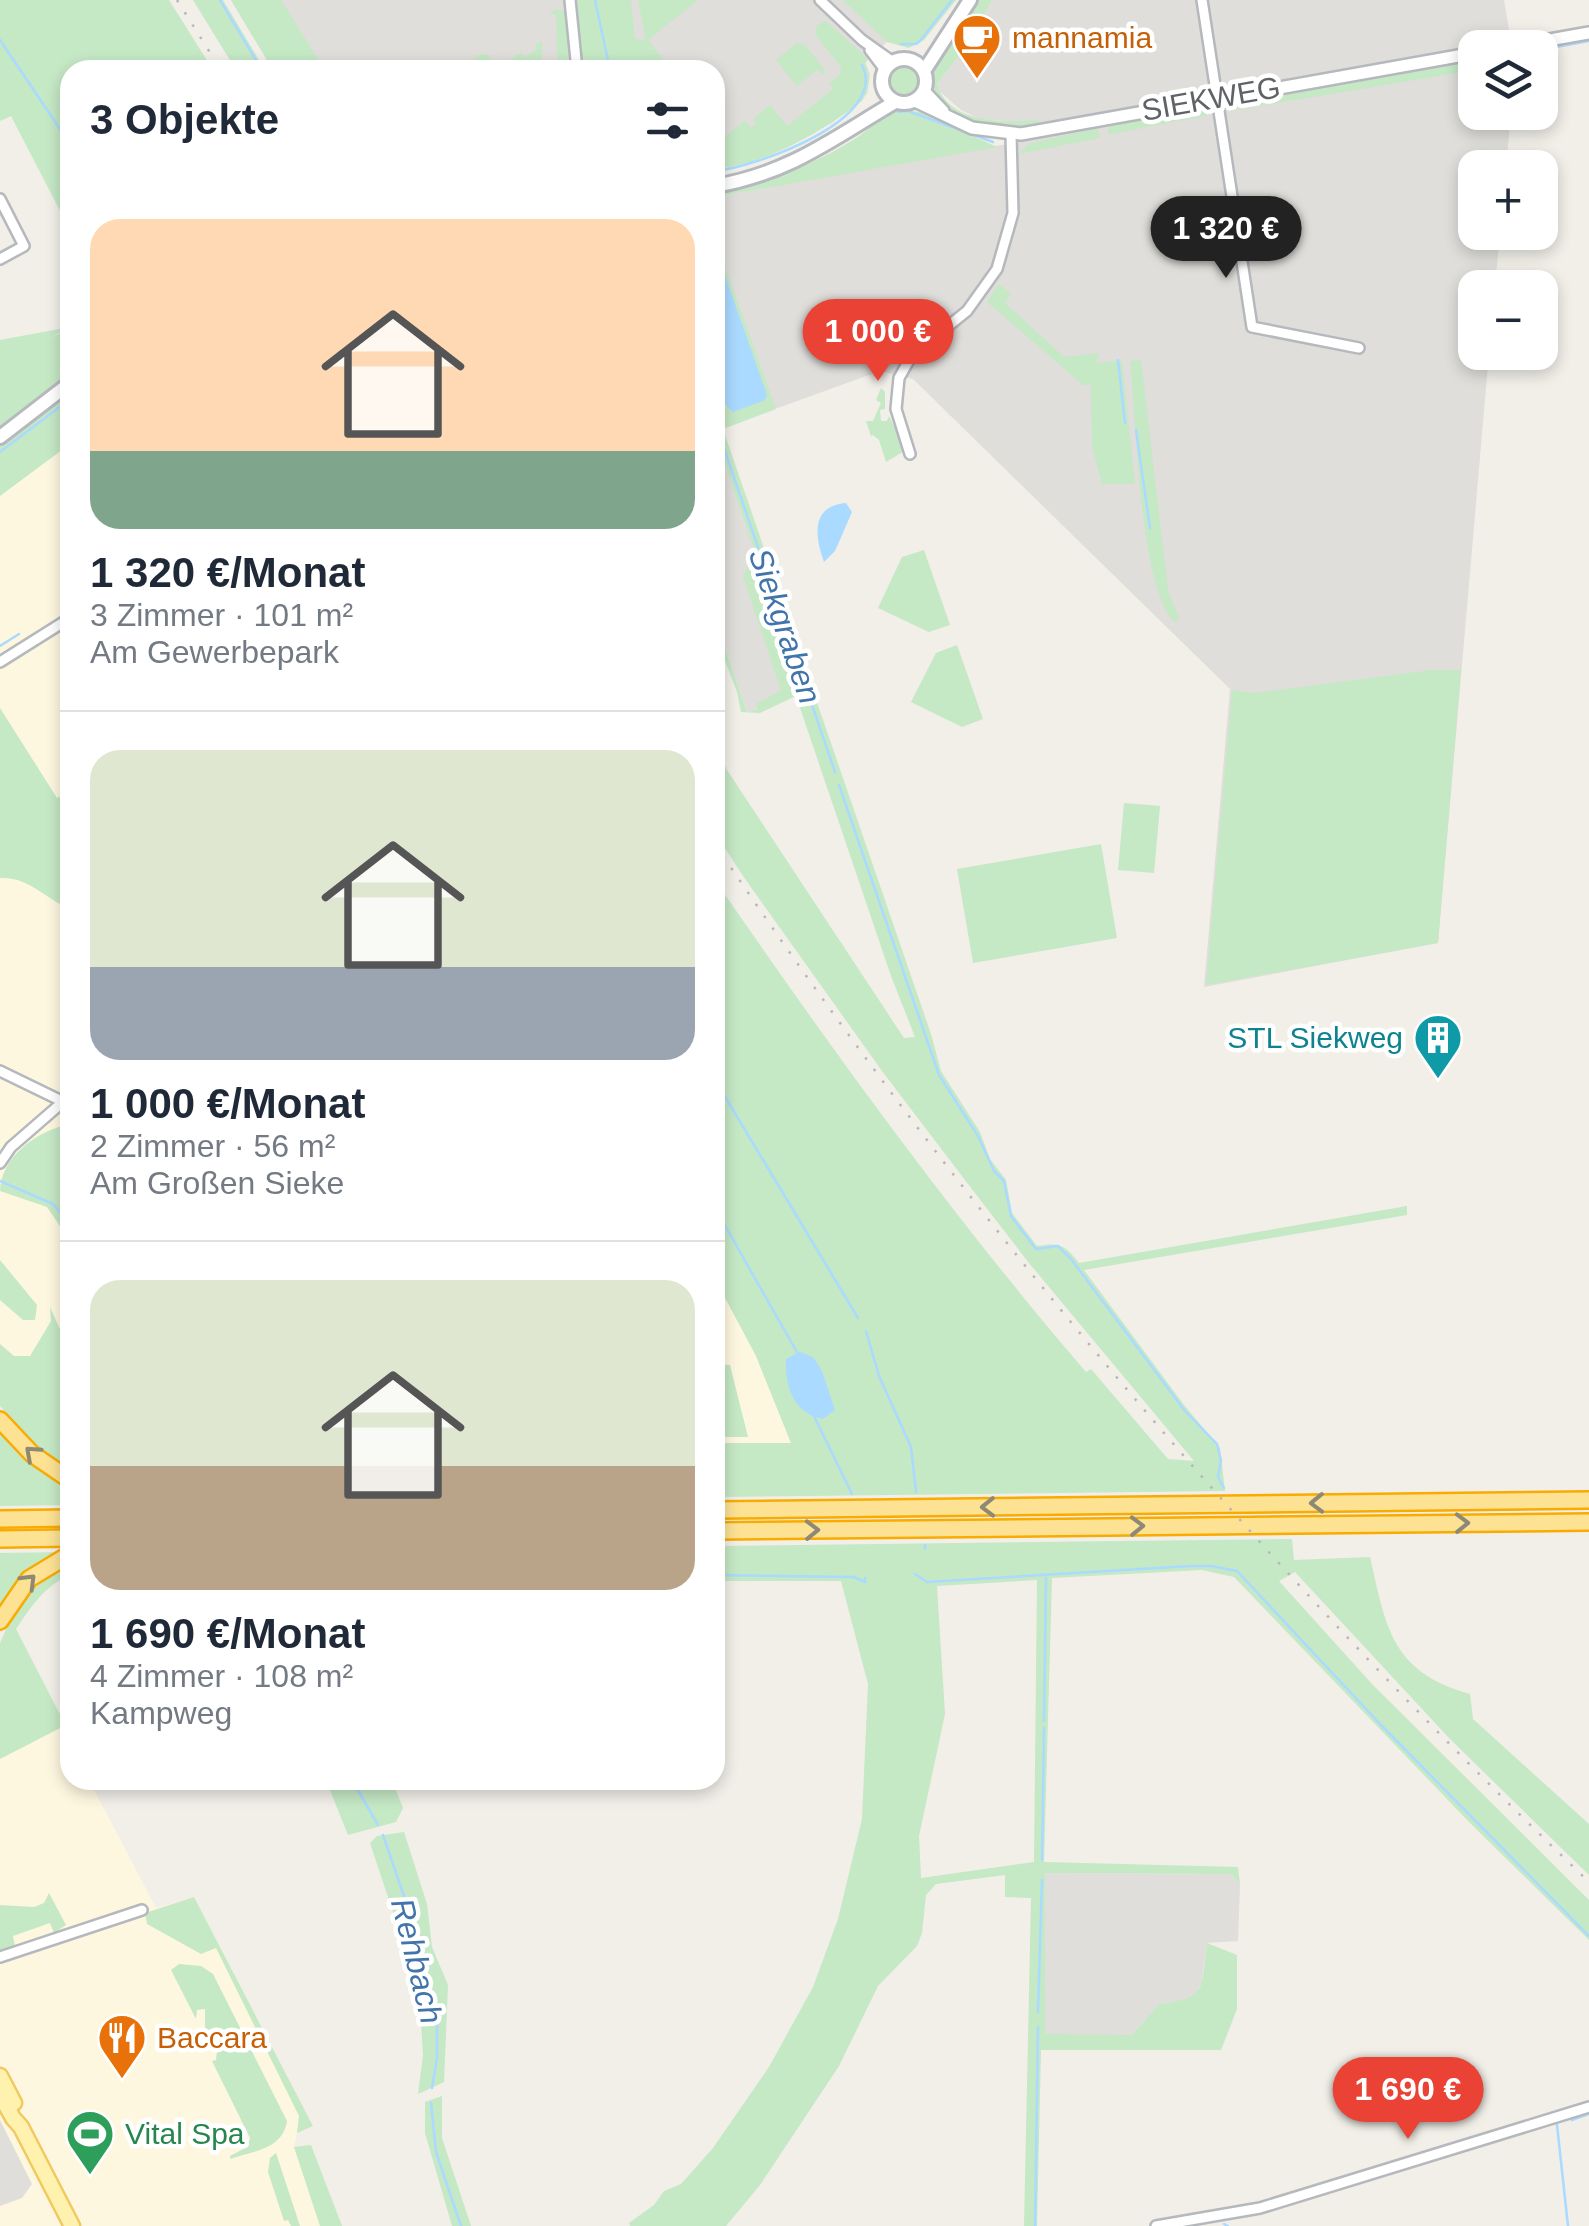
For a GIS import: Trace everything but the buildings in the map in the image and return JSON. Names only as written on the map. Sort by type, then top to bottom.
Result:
[{"type":"highway","points":[[0,1420],[32,1454],[60,1473]]},
{"type":"highway","points":[[725,1510],[1589,1500]]},
{"type":"highway","points":[[0,1518],[60,1518]]},
{"type":"highway","points":[[725,1531],[1589,1522]]},
{"type":"highway","points":[[0,1539],[60,1538]]},
{"type":"highway","points":[[0,1621],[29,1579],[60,1560]]},
{"type":"main road","points":[[725,183],[786,166],[895,102],[920,96],[918,66],[970,0]]},
{"type":"main road","points":[[895,102],[884,91],[882,81],[889,66],[903,59],[918,66]]},
{"type":"main road","points":[[863,122],[884,91]]},
{"type":"main road","points":[[0,437],[60,391]]},
{"type":"main road","points":[[0,2076],[21,2117],[21,2127]]},
{"type":"main road","points":[[0,2094],[72,2226]]},
{"type":"street","points":[[570,0],[575,60]]},
{"type":"street","points":[[820,0],[889,66]]},
{"type":"street","points":[[1202,0],[1252,326],[1358,348]]},
{"type":"street","points":[[1558,38],[1589,33]]},
{"type":"street","name":"SIEKWEG","points":[[920,96],[949,118],[978,130],[1011,135],[1458,55]]},
{"type":"street","points":[[910,454],[898,416],[897,385],[908,360],[960,318],[984,291],[1000,262],[1013,213],[1011,135]]},
{"type":"street","points":[[0,200],[24,246],[0,258]]},
{"type":"street","points":[[0,662],[60,624]]},
{"type":"street","points":[[0,1070],[60,1100]]},
{"type":"street","points":[[0,1163],[10,1147],[60,1108]]},
{"type":"street","points":[[0,1957],[142,1910]]},
{"type":"street","points":[[1156,2226],[1230,2215],[1589,2107]]},
{"type":"shaded area","points":[[231,0],[585,0],[598,60],[267,60]]},
{"type":"shaded area","points":[[599,0],[947,0],[900,41],[887,42],[868,59],[867,94],[832,123],[752,162],[725,167],[725,60],[612,60]]},
{"type":"shaded area","points":[[992,0],[1504,0],[1509,30],[1458,30],[1458,130],[1509,130],[1508,150],[1458,150],[1458,250],[1498,250],[1497,270],[1458,270],[1458,370],[1488,370],[1438,943],[1204,987],[1230,689],[913,379],[880,371],[725,427],[725,195],[1035,139],[1034,126],[1039,124],[980,119],[961,110],[938,90],[937,84],[970,42]]},
{"type":"shaded area","points":[[60,397],[60,1436],[0,1356],[0,442]]},
{"type":"shaded area","points":[[725,464],[804,693],[747,712],[725,647]]},
{"type":"shaded area","points":[[725,1298],[756,1356],[791,1443],[725,1443]]},
{"type":"shaded area","points":[[60,1728],[60,1790],[94,1790],[156,1908],[194,1897],[313,2126],[297,2133],[294,2147],[320,2226],[0,2226],[0,1759]]},
{"type":"shaded area","points":[[1045,1873],[1231,1874],[1240,1885],[1238,1941],[1207,1943],[1202,1981],[1196,1994],[1188,2001],[1159,2004],[1132,2035],[1045,2035]]},
{"type":"shaded area","points":[[0,2120],[32,2184],[22,2198],[0,2206]]},
{"type":"green space","points":[[0,0],[169,0],[207,60],[60,60],[60,211],[11,116],[0,121]]},
{"type":"green space","points":[[193,0],[223,0],[259,60],[230,60]]},
{"type":"green space","points":[[231,0],[281,0],[319,60],[267,60]]},
{"type":"green space","points":[[576,0],[631,0],[635,39],[646,40],[638,0],[698,0],[648,40],[663,60],[580,60]]},
{"type":"green space","points":[[843,0],[956,0],[924,40],[909,48],[887,42]]},
{"type":"green space","points":[[976,0],[992,0],[970,42],[937,84],[943,97],[965,114],[995,120],[1038,120],[1039,124],[1009,128],[981,124],[955,112],[932,92],[933,67]]},
{"type":"green space","points":[[556,9],[567,12],[568,60],[558,60],[556,14],[549,14]]},
{"type":"green space","points":[[826,21],[868,59],[868,87],[862,101],[793,145],[725,168],[725,136],[745,121],[751,128],[756,124],[753,119],[770,105],[787,126],[833,89],[829,84],[840,74],[841,67],[815,34],[817,25]]},
{"type":"green space","points":[[542,41],[542,60],[509,60],[521,53],[525,57],[537,49],[535,45]]},
{"type":"green space","points":[[797,43],[805,45],[825,75],[817,70],[797,86],[776,60]]},
{"type":"green space","points":[[482,54],[491,60],[472,60]]},
{"type":"green space","points":[[1458,60],[1458,73],[1229,111],[1235,105],[1280,101],[1282,92]]},
{"type":"green space","points":[[903,65],[914,70],[919,81],[914,92],[903,97],[892,92],[887,81],[892,70]]},
{"type":"green space","points":[[898,110],[920,112],[997,147],[725,195],[725,189],[804,166],[853,140]]},
{"type":"green space","points":[[1206,111],[1208,115],[1107,135],[1110,123],[1167,113],[1168,120]]},
{"type":"green space","points":[[1098,130],[1100,138],[1018,154],[1031,143]]},
{"type":"green space","points":[[725,267],[776,409],[725,428]]},
{"type":"green space","points":[[998,284],[1011,293],[1005,303],[1064,357],[1099,353],[1096,363],[1122,361],[1135,484],[1102,484],[1092,447],[1091,385],[1083,385],[987,302]]},
{"type":"green space","points":[[60,329],[50,338],[60,334],[60,384],[0,429],[0,340]]},
{"type":"green space","points":[[1141,360],[1168,590],[1179,619],[1175,622],[1163,604],[1154,575],[1141,499],[1130,361]]},
{"type":"green space","points":[[881,388],[885,392],[885,409],[880,410],[881,421],[887,421],[889,416],[906,450],[886,462],[879,440],[871,436],[866,421],[873,421],[881,403],[876,400]]},
{"type":"green space","points":[[60,397],[60,451],[0,496],[0,442]]},
{"type":"green space","points":[[725,435],[941,1071],[1006,1180],[1012,1213],[1037,1246],[1061,1246],[1079,1263],[1407,1206],[1407,1215],[1084,1270],[1220,1448],[1225,1491],[725,1497],[725,1443],[791,1443],[756,1356],[725,1298],[725,894],[894,1131],[1036,1313],[1086,1372],[1091,1369],[1168,1459],[1194,1461],[968,1184],[882,1071],[725,848],[725,766],[904,1038],[915,1037],[796,696],[760,713],[741,712],[725,661],[725,647],[747,712],[781,690],[743,577],[750,561],[796,695],[803,693],[725,464]]},
{"type":"green space","points":[[924,550],[950,625],[929,632],[878,608],[902,557]]},
{"type":"green space","points":[[957,645],[983,719],[962,727],[911,702],[936,653]]},
{"type":"green space","points":[[1432,670],[1461,670],[1438,943],[1206,985],[1232,690],[1254,693]]},
{"type":"green space","points":[[0,708],[57,798],[60,796],[60,904],[28,884],[0,878]]},
{"type":"green space","points":[[1124,803],[1160,806],[1154,873],[1118,870]]},
{"type":"green space","points":[[1101,844],[1117,938],[973,963],[957,869]]},
{"type":"green space","points":[[60,1127],[60,1226],[47,1207],[0,1191],[13,1157],[43,1133]]},
{"type":"green space","points":[[0,1260],[37,1305],[35,1320],[23,1320],[0,1300]]},
{"type":"green space","points":[[50,1307],[60,1330],[60,1466],[0,1406],[0,1344],[14,1356],[30,1356],[51,1321]]},
{"type":"green space","points":[[725,1365],[730,1365],[748,1437],[725,1437]]},
{"type":"green space","points":[[0,1424],[60,1475],[60,1505],[0,1506]]},
{"type":"green space","points":[[1292,1539],[1294,1560],[1370,1557],[1388,1625],[1408,1659],[1444,1685],[1470,1694],[1473,1719],[1589,1824],[1589,1875],[1449,1738],[1295,1572],[1279,1581],[1372,1684],[1589,1900],[1589,1940],[1470,1823],[1234,1577],[1202,1570],[1052,1578],[1044,1862],[1238,1867],[1240,1885],[1231,1874],[1045,1873],[1045,2034],[1132,2035],[1159,2004],[1186,1999],[1199,1988],[1207,1943],[1237,1955],[1237,2009],[1221,2050],[1041,2050],[1037,2226],[1024,2226],[1031,1898],[1005,1897],[1005,1875],[936,1884],[926,1895],[917,1946],[878,1986],[839,2066],[760,2185],[726,2226],[630,2226],[664,2191],[681,2184],[713,2148],[769,2067],[813,1987],[838,1919],[862,1819],[868,1684],[841,1581],[725,1581],[725,1546]],"holes":[[[1037,1580],[1034,1862],[921,1878],[919,1836],[945,1714],[937,1586]]]},
{"type":"green space","points":[[60,1552],[60,1558],[0,1614],[0,1553]]},
{"type":"green space","points":[[58,1571],[60,1581],[45,1591],[16,1629],[60,1715],[60,1728],[0,1759],[0,1643],[28,1596]]},
{"type":"green space","points":[[330,1790],[396,1790],[403,1808],[396,1822],[348,1835]]},
{"type":"green space","points":[[404,1832],[427,1904],[432,1947],[448,1985],[444,2082],[418,2094],[423,2055],[419,1990],[370,1843],[377,1836]]},
{"type":"green space","points":[[49,1893],[66,1925],[54,1933],[50,1923],[13,1936],[15,1946],[0,1951],[0,1905],[34,1907],[44,1903]]},
{"type":"green space","points":[[194,1897],[313,2126],[297,2133],[299,2116],[216,1948],[201,1954],[147,1924],[145,1913]]},
{"type":"green space","points":[[179,1964],[201,1966],[213,1974],[287,2121],[280,2138],[266,2148],[230,2159],[247,2147],[250,2138],[212,2061],[216,2060],[217,2050],[205,2030],[205,2009],[197,2010],[196,2019],[171,1970]]},
{"type":"green space","points":[[442,2096],[442,2138],[471,2226],[452,2226],[425,2133],[425,2102]]},
{"type":"green space","points":[[311,2145],[342,2226],[320,2226],[294,2147]]},
{"type":"green space","points":[[276,2153],[300,2226],[284,2221],[268,2172],[270,2158]]},
{"type":"water","points":[[725,275],[767,395],[765,400],[733,412],[725,402]]},
{"type":"water","points":[[846,503],[852,512],[835,551],[824,562],[818,524],[826,510]]},
{"type":"water","points":[[800,1352],[813,1357],[822,1371],[835,1410],[823,1419],[804,1411],[789,1389],[786,1359]]},
{"type":"waterway","points":[[220,0],[256,60]]},
{"type":"waterway","name":"Siekgraben","points":[[595,0],[608,60]]},
{"type":"waterway","points":[[901,44],[920,41],[952,0]]},
{"type":"waterway","points":[[1558,32],[1589,27]]},
{"type":"waterway","points":[[0,40],[60,129]]},
{"type":"waterway","points":[[1558,47],[1589,41]]},
{"type":"waterway","points":[[1280,94],[1458,62]]},
{"type":"waterway","points":[[725,169],[786,150],[838,122],[856,104],[865,85],[862,65]]},
{"type":"waterway","points":[[898,112],[908,111],[993,142]]},
{"type":"waterway","points":[[1112,124],[1166,114]]},
{"type":"waterway","points":[[1066,132],[1094,127]]},
{"type":"waterway","points":[[1118,360],[1125,423]]},
{"type":"waterway","points":[[0,452],[60,407]]},
{"type":"waterway","points":[[1136,430],[1150,528]]},
{"type":"waterway","name":"Siekgraben","points":[[725,451],[835,772]]},
{"type":"waterway","points":[[0,646],[19,634]]},
{"type":"waterway","points":[[839,785],[939,1075],[978,1136],[994,1171],[1004,1181],[1011,1216],[1036,1249],[1058,1246],[1071,1259],[1185,1411],[1217,1444],[1221,1461],[1218,1477],[1224,1488]]},
{"type":"waterway","points":[[725,1097],[858,1318]]},
{"type":"waterway","name":"Rehbach","points":[[0,1181],[53,1204],[60,1212]]},
{"type":"waterway","points":[[725,1226],[798,1354]]},
{"type":"waterway","points":[[866,1331],[879,1376],[911,1447],[916,1492]]},
{"type":"waterway","points":[[813,1414],[852,1494]]},
{"type":"waterway","points":[[915,1574],[927,1582],[1190,1566],[1237,1571],[1380,1724],[1589,1936]]},
{"type":"waterway","points":[[725,1575],[854,1577],[865,1582],[865,1578]]},
{"type":"waterway","points":[[1044,1721],[1046,1578]]},
{"type":"waterway","points":[[1042,1860],[1044,1728]]},
{"type":"waterway","name":"Rehbach","points":[[358,1790],[378,1825]]},
{"type":"waterway","name":"Rehbach","points":[[383,1835],[421,1946],[437,2016],[432,2088]]},
{"type":"waterway","points":[[1038,2012],[1042,1880]]},
{"type":"waterway","points":[[1035,2226],[1038,2027]]},
{"type":"waterway","name":"Rehbach","points":[[431,2103],[436,2152],[461,2226]]},
{"type":"waterway","points":[[1572,2120],[1589,2114]]},
{"type":"waterway","points":[[1557,2125],[1568,2226]]},
{"type":"waterway","points":[[1224,2224],[1228,2226]]},
{"type":"railway","points":[[177,0],[215,60]]},
{"type":"railway","points":[[725,858],[912,1121],[1124,1386],[1350,1640],[1589,1882]]},
{"type":"place","name":"mannamia","points":[[977,80]]},
{"type":"place","name":"STL Siekweg","points":[[1438,1080]]},
{"type":"place","name":"Baccara","points":[[122,2080]]},
{"type":"place","name":"Vital Spa","points":[[90,2176]]}]
